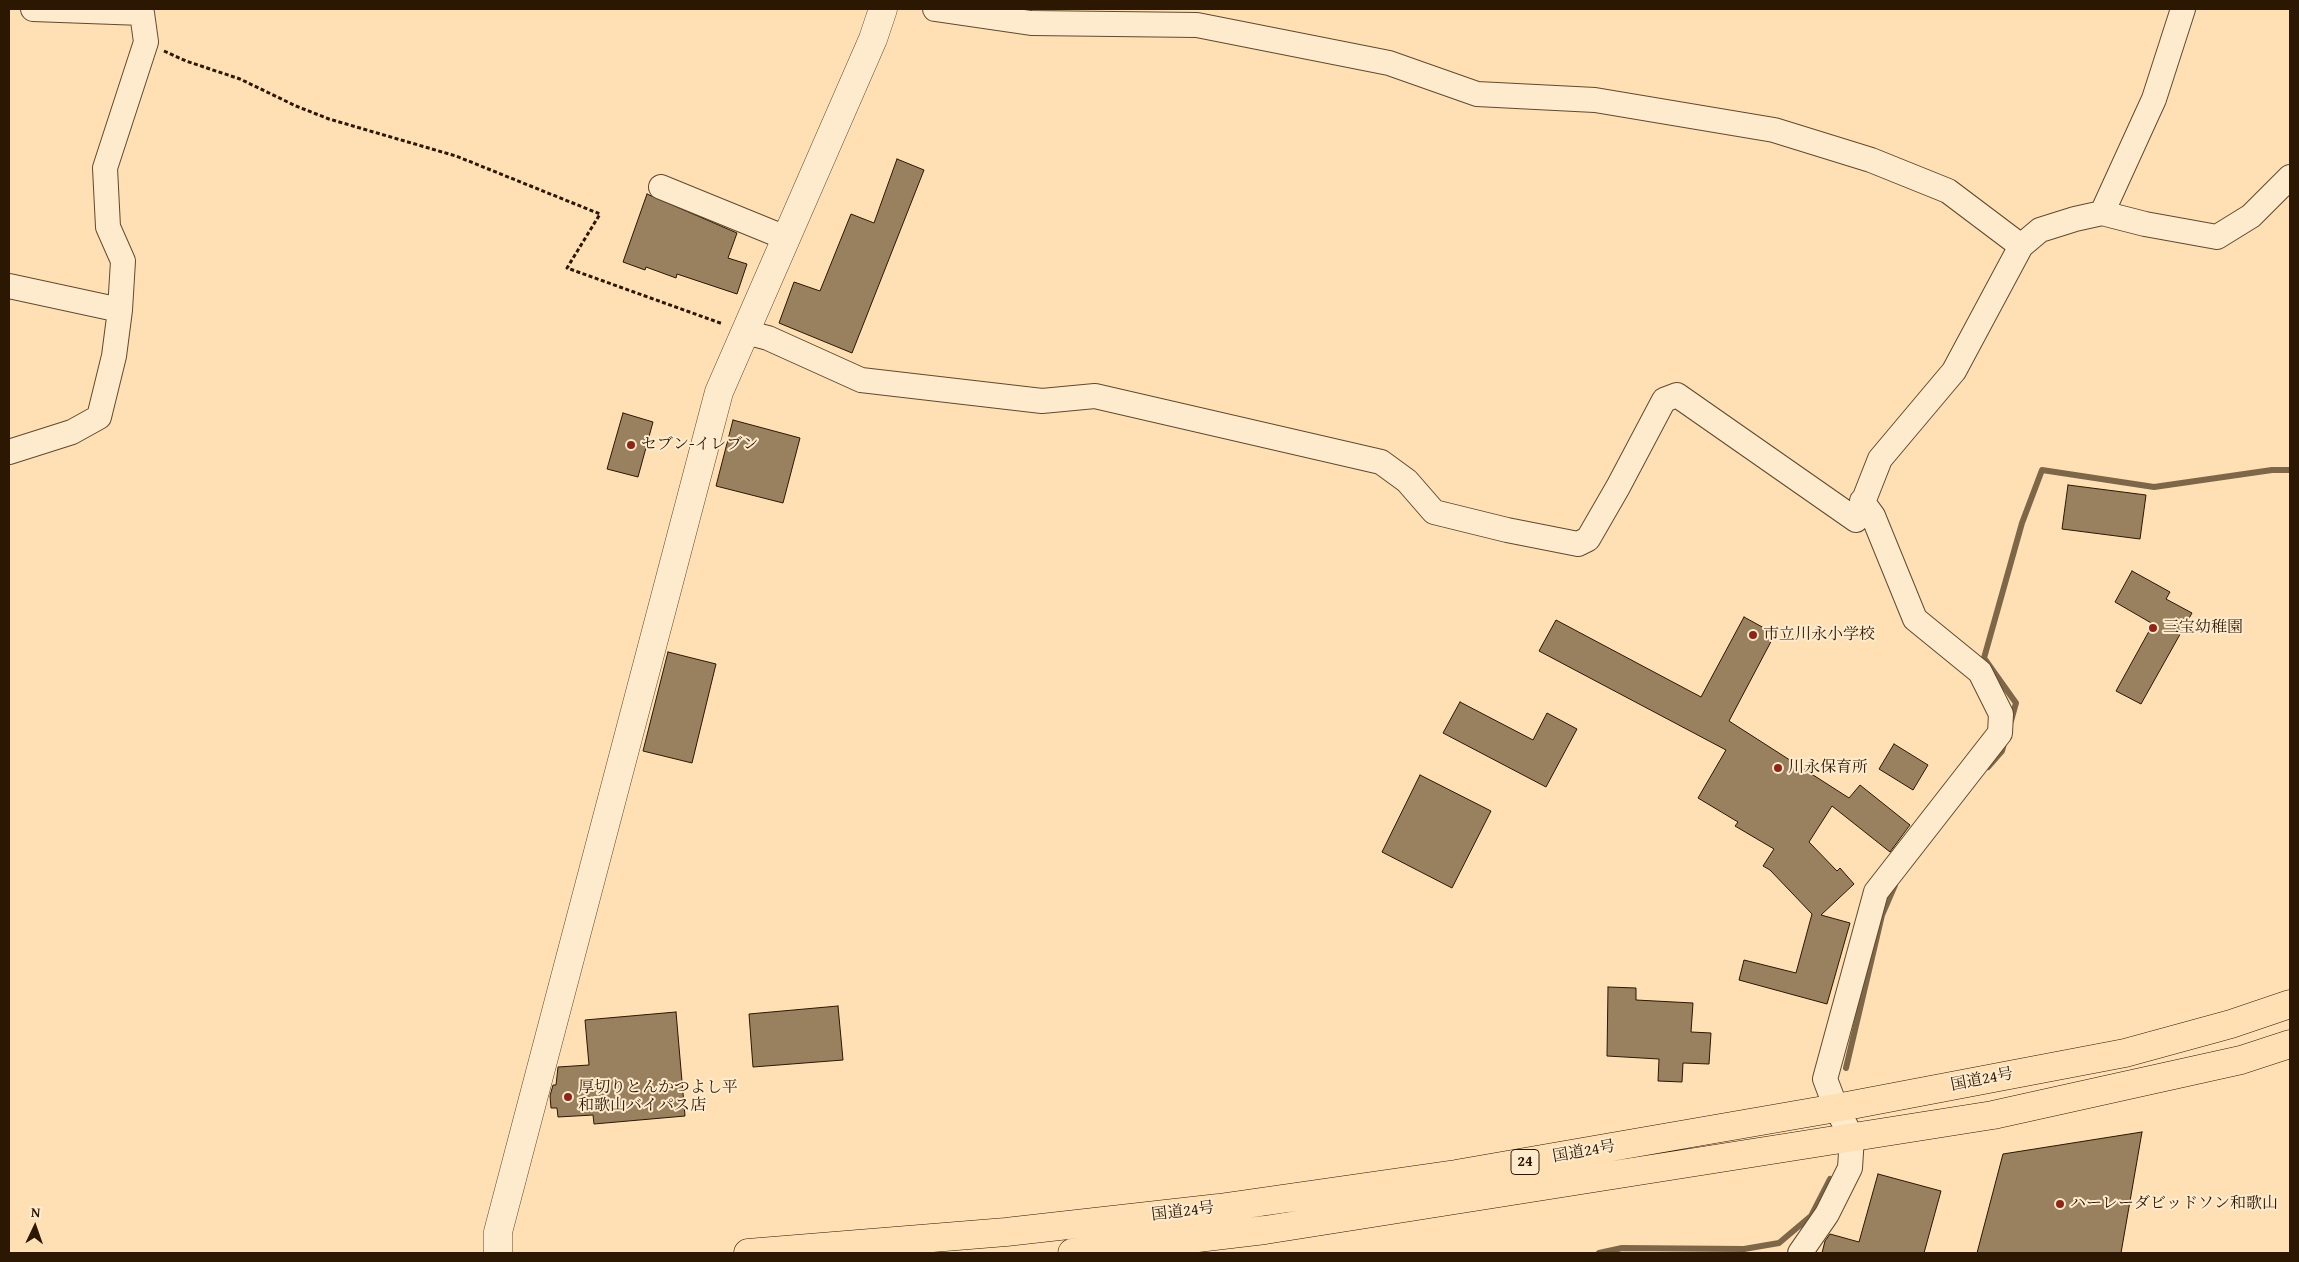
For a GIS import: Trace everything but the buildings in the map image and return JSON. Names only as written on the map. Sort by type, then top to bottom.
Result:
[{"type":"highway","name":"国道24号","points":[[748,1253],[1006,1232],[1219,1208],[1456,1174],[1836,1108],[2125,1053],[2231,1024],[2290,1004]]},
{"type":"highway","name":"国道24号","points":[[1072,1253],[1264,1230],[1993,1116],[2241,1060],[2290,1044]]},
{"type":"street","points":[[9,452],[72,432],[99,416],[114,356],[120,310],[123,261],[108,226],[105,168],[146,42],[142,13],[33,9]]},
{"type":"street","points":[[498,1253],[498,1232],[719,392],[874,39],[883,9]]},
{"type":"street","points":[[935,9],[1031,24],[1197,25],[1389,63],[1477,94],[1595,100],[1774,130],[1871,160],[1948,191],[2021,246]]},
{"type":"street","points":[[2102,213],[2154,99],[2183,9]]},
{"type":"street","points":[[745,332],[768,338],[861,380],[1042,401],[1095,396],[1380,462],[1407,481],[1434,512],[1507,530],[1578,544],[1588,539],[1664,400],[1677,395],[1856,520],[1880,459],[1954,371],[2021,246],[2040,230],[2102,213],[2145,224],[2218,237],[2251,216],[2290,177]]},
{"type":"street","points":[[661,187],[786,238]]},
{"type":"street","points":[[9,286],[120,310]]},
{"type":"street","points":[[1800,1253],[1827,1214],[1850,1168],[1852,1137],[1836,1108],[1825,1079],[1876,892],[2000,733],[2001,714],[1980,672],[1915,619],[1873,516],[1862,502]]},
{"type":"path","points":[[146,42],[186,61],[240,79],[312,113],[456,156],[600,214],[567,268],[745,332]]},
{"type":"waterway","points":[[2011,721],[2016,703],[1984,658],[2022,523],[2042,470],[2154,487],[2272,470],[2290,470]]},
{"type":"waterway","points":[[1988,767],[2002,751],[2005,740]]},
{"type":"waterway","points":[[1846,1068],[1882,915],[1895,885]]},
{"type":"waterway","points":[[1599,1253],[1622,1248],[1744,1249],[1779,1243],[1811,1216],[1830,1179]]},
{"type":"place","name":"セブン-イレブン","points":[[631,445]]},
{"type":"place","name":"三宝幼稚園","points":[[2153,628]]},
{"type":"place","name":"市立川永小学校","points":[[1753,635]]},
{"type":"place","name":"川永保育所","points":[[1778,768]]},
{"type":"place","name":"厚切りとんかつよし平 和歌山バイパス店","points":[[568,1097]]},
{"type":"place","name":"ハーレーダビッドソン和歌山","points":[[2060,1204]]}]
